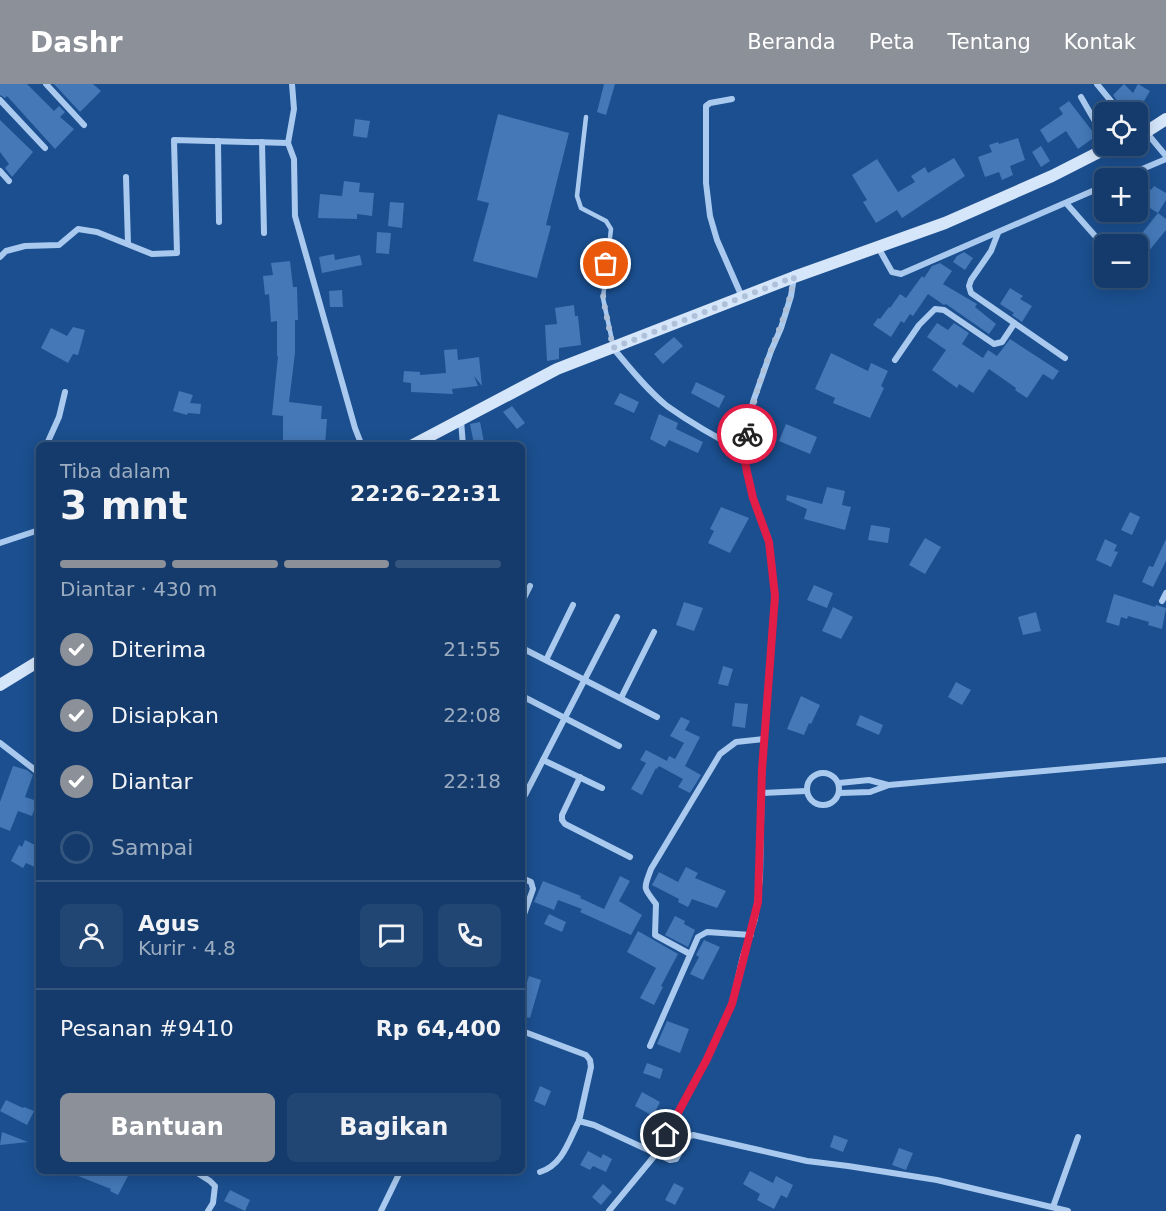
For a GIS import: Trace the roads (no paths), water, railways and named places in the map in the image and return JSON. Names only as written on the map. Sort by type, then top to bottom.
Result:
[{"type":"street","points":[[46,84],[84,125]]},
{"type":"street","points":[[292,84],[294,109],[288,142],[294,159],[295,216],[360,442]]},
{"type":"street","points":[[1097,84],[1112,102]]},
{"type":"street","points":[[1081,97],[1094,120]]},
{"type":"street","points":[[732,99],[710,103],[706,106],[706,183],[710,216],[717,240],[742,297]]},
{"type":"street","points":[[0,100],[45,148]]},
{"type":"street","points":[[1148,130],[1166,119]]},
{"type":"street","points":[[1142,168],[1166,157],[1148,139]]},
{"type":"street","points":[[0,257],[6,252],[25,246],[59,245],[78,230],[97,232],[152,254],[177,253],[174,140],[288,142]]},
{"type":"street","points":[[218,141],[219,222]]},
{"type":"street","points":[[262,142],[264,233]]},
{"type":"street","points":[[418,442],[557,369],[794,277],[971,212],[1052,176],[1094,154]]},
{"type":"street","points":[[0,171],[9,181]]},
{"type":"street","points":[[126,177],[128,244]]},
{"type":"street","points":[[878,247],[892,272],[901,274],[1094,190]]},
{"type":"street","points":[[1066,203],[1094,235]]},
{"type":"street","points":[[998,233],[991,251],[971,280],[969,290],[973,297],[1065,358]]},
{"type":"street","points":[[609,1211],[656,1154],[707,1059],[732,1004],[743,956],[755,919],[759,886],[762,793],[775,596],[769,542],[753,498],[743,451],[753,402],[781,328],[794,277]]},
{"type":"street","points":[[895,360],[919,325],[935,309],[944,310],[994,344],[1002,342],[1014,324]]},
{"type":"street","points":[[613,348],[647,387],[667,405],[719,439],[743,451]]},
{"type":"street","points":[[48,442],[65,392]]},
{"type":"street","points":[[461,419],[463,442]]},
{"type":"street","points":[[0,543],[36,531]]},
{"type":"street","points":[[525,596],[530,586]]},
{"type":"street","points":[[1162,600],[1166,593]]},
{"type":"street","points":[[546,660],[573,605]]},
{"type":"street","points":[[525,795],[616,617]]},
{"type":"street","points":[[621,698],[654,632]]},
{"type":"street","points":[[525,650],[657,717]]},
{"type":"street","points":[[0,685],[36,664]]},
{"type":"street","points":[[525,701],[565,718],[619,746]]},
{"type":"street","points":[[690,954],[655,935],[656,904],[645,892],[651,869],[720,754],[736,742],[765,739]]},
{"type":"street","points":[[0,743],[36,771]]},
{"type":"street","points":[[543,760],[603,788]]},
{"type":"street","points":[[840,793],[870,792],[889,786],[1166,760]]},
{"type":"street","points":[[824,772],[833,775],[839,783],[840,793],[835,801],[827,805],[818,805],[810,800],[806,791],[808,782],[814,774],[824,772]]},
{"type":"street","points":[[580,777],[562,815],[562,820],[630,857]]},
{"type":"street","points":[[839,783],[869,780],[889,786]]},
{"type":"street","points":[[762,793],[806,791]]},
{"type":"street","points":[[525,879],[531,882],[533,889],[525,912]]},
{"type":"street","points":[[650,1046],[698,937],[707,932],[751,935]]},
{"type":"street","points":[[525,1032],[586,1055],[591,1067],[579,1120],[556,1164],[540,1172]]},
{"type":"street","points":[[579,1120],[674,1160],[688,1137],[693,1135],[807,1161],[937,1180],[1068,1211]]},
{"type":"street","points":[[1053,1207],[1078,1137]]},
{"type":"street","points":[[199,1174],[215,1186],[213,1203],[208,1211]]},
{"type":"street","points":[[381,1211],[399,1174]]},
{"type":"lane","points":[[586,117],[577,196],[581,208],[606,221],[611,229],[603,298],[613,348]]}]
